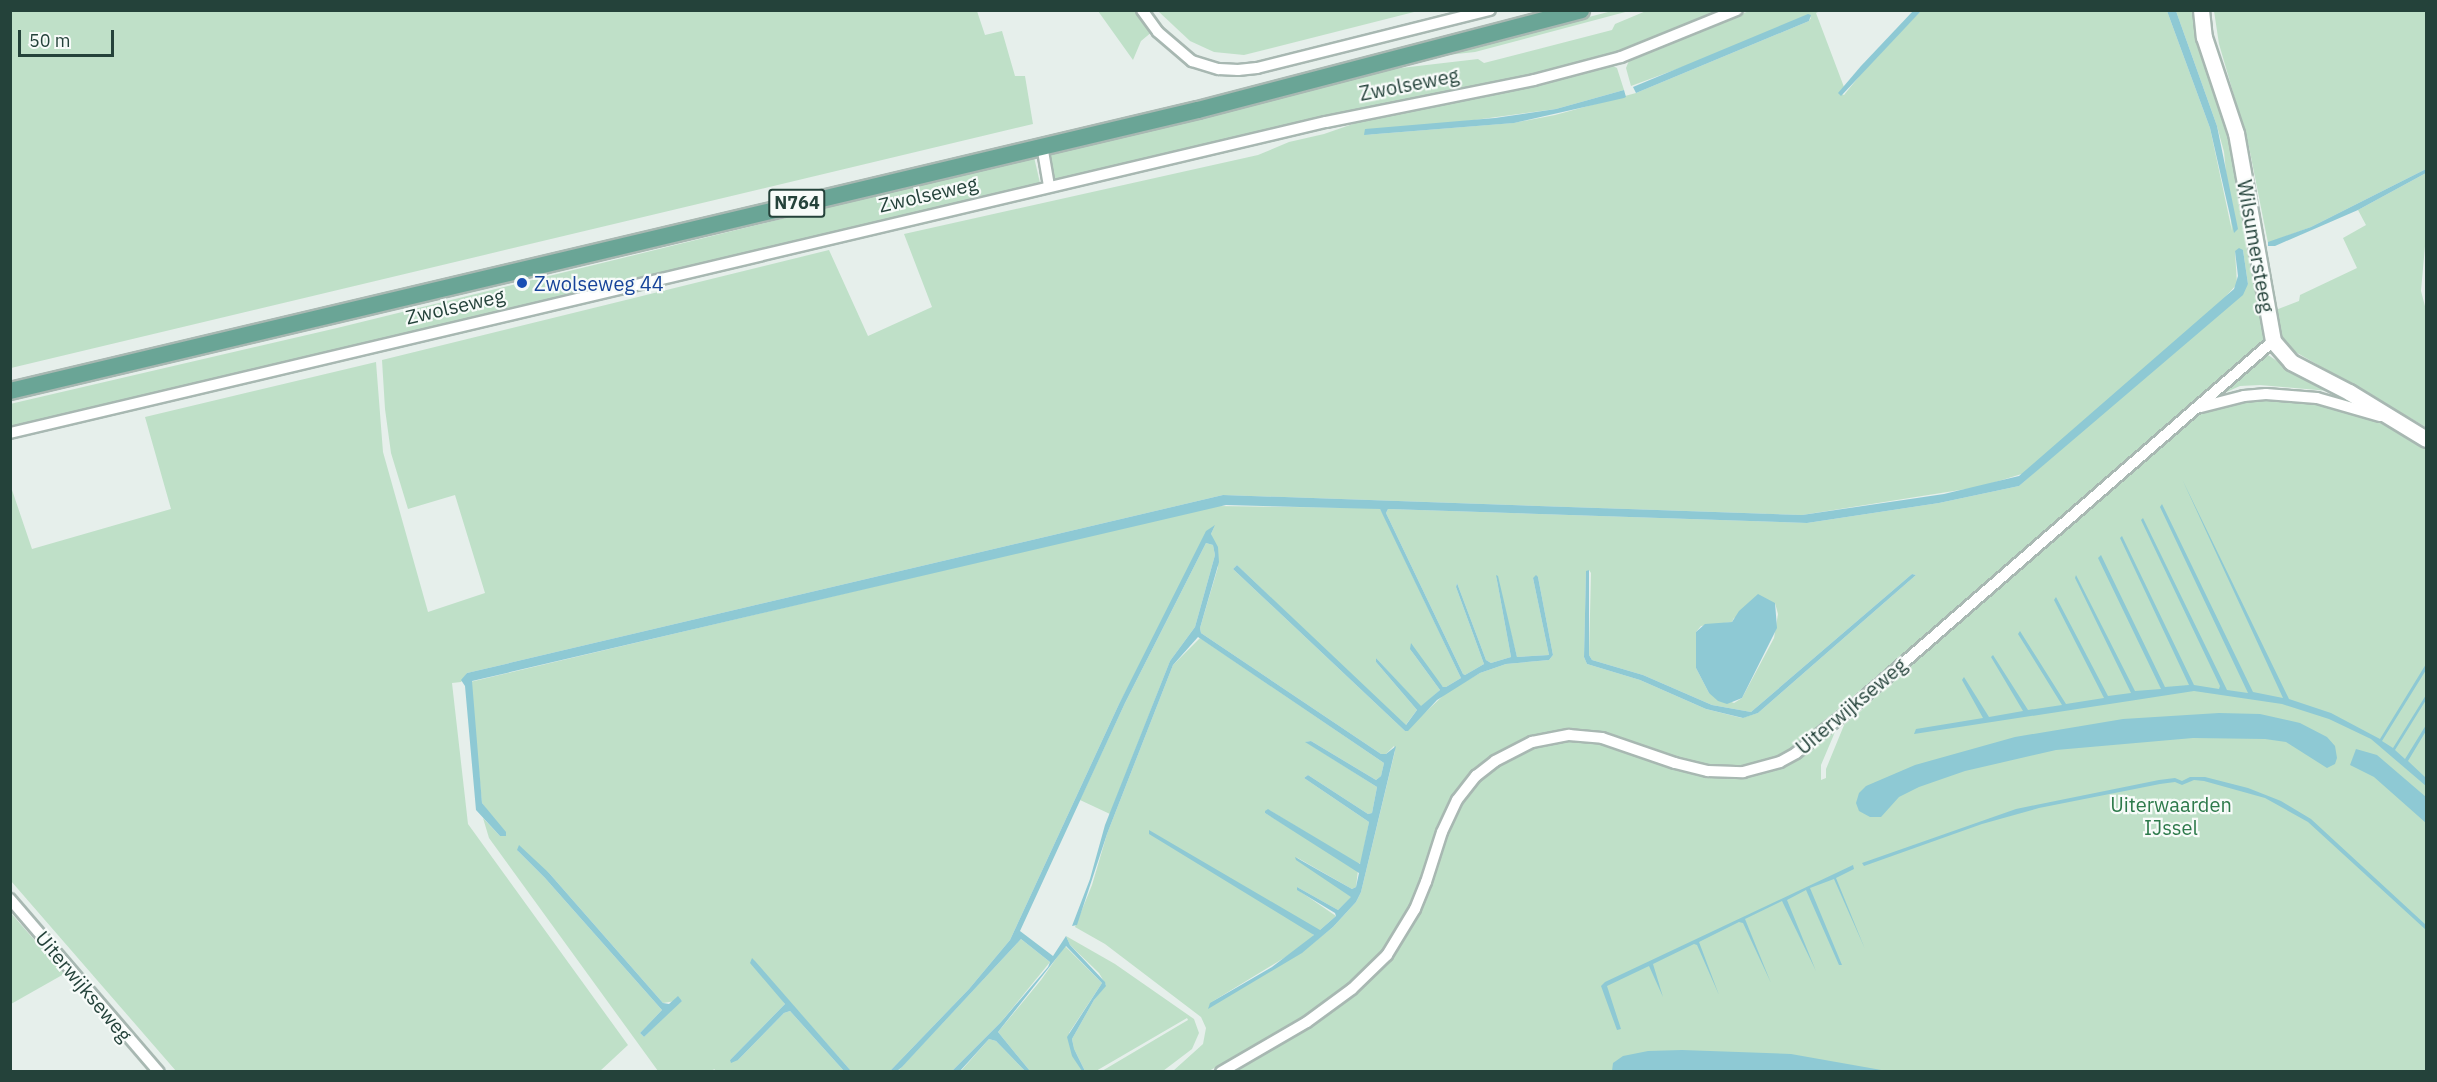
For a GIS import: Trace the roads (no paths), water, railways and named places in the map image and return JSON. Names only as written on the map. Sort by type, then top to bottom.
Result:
[{"type":"main road","name":"Zwolseweg","points":[[10,391],[1042,145],[1198,110],[1581,10]]},
{"type":"street","points":[[1142,10],[1158,32],[1192,61],[1219,69],[1238,70],[1257,68],[1490,10]]},
{"type":"street","name":"Zwolseweg","points":[[10,433],[1049,186],[1326,122],[1534,80],[1621,57],[1737,10]]},
{"type":"street","name":"Wilsumersteeg","points":[[2201,10],[2204,37],[2236,133],[2273,341],[2291,362],[2394,418],[2427,439]]},
{"type":"street","points":[[1042,145],[1049,186]]},
{"type":"street","name":"Uiterwijkseweg","points":[[1221,1071],[1307,1022],[1352,989],[1387,955],[1414,909],[1426,882],[1442,832],[1457,800],[1476,776],[1495,761],[1532,742],[1569,735],[1602,738],[1675,763],[1708,771],[1743,771],[1779,762],[1796,753],[2273,341]]},
{"type":"street","name":"Uiterwijkseweg","points":[[2198,408],[2244,396],[2266,394],[2317,398],[2394,418]]},
{"type":"street","name":"Uiterwijkseweg","points":[[10,899],[159,1071]]},
{"type":"water","points":[[1913,11],[1921,11],[1841,96],[1838,93]]},
{"type":"water","points":[[2167,11],[2176,11],[2217,126],[2238,229],[2234,233],[2210,128]]},
{"type":"water","points":[[1808,14],[1811,15],[1809,21],[1636,93],[1633,87]]},
{"type":"water","points":[[1624,90],[1626,97],[1624,98],[1514,123],[1364,135],[1365,129],[1495,118],[1556,109]]},
{"type":"water","points":[[2426,169],[2426,173],[2358,210],[2275,246],[2268,246],[2268,242],[2311,227]]},
{"type":"water","points":[[2239,248],[2243,250],[2248,284],[2243,295],[2019,486],[1939,503],[1807,523],[1388,509],[1386,513],[1463,674],[1484,664],[1456,587],[1457,583],[1486,660],[1491,663],[1511,657],[1496,575],[1517,657],[1549,655],[1533,578],[1536,575],[1553,655],[1549,660],[1506,664],[1480,673],[1437,700],[1408,731],[1405,731],[1233,569],[1237,565],[1406,725],[1417,710],[1376,662],[1376,658],[1421,706],[1440,690],[1410,649],[1411,643],[1443,687],[1461,678],[1380,509],[1226,505],[472,681],[482,803],[506,832],[506,836],[500,836],[476,810],[465,686],[461,680],[467,673],[1223,495],[1802,515],[1944,494],[2019,476],[2234,289],[2238,276],[2235,251]]},
{"type":"water","points":[[2182,479],[2289,699],[2331,713],[2380,739],[2426,664],[2426,670],[2382,741],[2393,748],[2426,695],[2426,700],[2395,750],[2405,759],[2426,725],[2426,731],[2408,761],[2425,777],[2426,775],[2426,786],[2371,739],[2329,719],[2282,704],[2194,691],[1914,734],[1916,729],[1983,718],[1962,680],[1964,677],[1989,717],[2023,711],[1991,657],[1993,655],[2028,710],[2062,705],[2018,634],[2020,631],[2066,704],[2104,698],[2054,600],[2056,597],[2108,696],[2131,693],[2075,578],[2076,575],[2135,691],[2161,689],[2098,558],[2101,555],[2165,687],[2189,685],[2120,538],[2122,536],[2194,685],[2219,689],[2220,686],[2141,520],[2143,518],[2227,690],[2248,693],[2160,507],[2162,504],[2253,692],[2283,698]]},
{"type":"water","points":[[1215,525],[1211,534],[1218,547],[1219,562],[1200,628],[1201,633],[1381,754],[1386,754],[1396,746],[1361,892],[1356,902],[1333,927],[1302,953],[1208,1009],[1210,1003],[1272,967],[1314,935],[1149,834],[1149,830],[1320,930],[1336,916],[1335,913],[1297,890],[1297,887],[1338,910],[1351,897],[1296,860],[1295,857],[1352,889],[1356,887],[1359,873],[1265,811],[1268,809],[1360,864],[1369,822],[1304,778],[1308,775],[1368,814],[1372,813],[1377,787],[1305,742],[1311,741],[1376,780],[1381,776],[1384,763],[1198,637],[1173,665],[1107,834],[1077,925],[1072,926],[1090,879],[1105,825],[1170,661],[1195,627],[1215,555],[1213,545],[1206,543],[1125,703],[1020,931],[1053,956],[1066,936],[1070,945],[1105,982],[1106,986],[1094,1000],[1072,1039],[1074,1049],[1085,1071],[1082,1071],[1072,1056],[1067,1037],[1102,983],[1066,946],[998,1032],[1030,1071],[1025,1071],[996,1041],[989,1039],[960,1071],[952,1071],[1001,1022],[1048,967],[1050,962],[1021,939],[902,1067],[897,1071],[890,1071],[969,989],[1010,940],[1119,704],[1206,531]]},
{"type":"water","points":[[1589,570],[1589,655],[1592,660],[1643,675],[1712,705],[1751,712],[1912,574],[1916,575],[1758,713],[1743,718],[1706,709],[1640,680],[1587,664],[1584,657],[1586,571]]},
{"type":"water","points":[[1758,594],[1775,603],[1777,628],[1742,698],[1727,704],[1718,701],[1709,693],[1696,668],[1696,632],[1705,624],[1732,622],[1739,611]]},
{"type":"water","points":[[2219,713],[2260,714],[2300,723],[2327,737],[2335,746],[2337,758],[2335,764],[2327,768],[2286,742],[2265,739],[2193,738],[2056,750],[1965,771],[1919,787],[1899,797],[1881,817],[1870,817],[1859,811],[1856,803],[1859,793],[1866,786],[1915,765],[2015,737],[2123,719]]},
{"type":"water","points":[[2356,749],[2377,755],[2426,797],[2426,823],[2374,777],[2350,765]]},
{"type":"water","points":[[2190,777],[2205,777],[2248,788],[2281,801],[2311,819],[2426,925],[2426,930],[2308,822],[2265,798],[2204,781],[2194,780],[2182,785],[2175,782],[2160,784],[2039,808],[1982,824],[1864,866],[1862,863],[2016,809],[2159,780],[2175,778],[2182,781]]},
{"type":"water","points":[[519,845],[549,873],[663,1003],[669,1004],[678,996],[682,1001],[644,1037],[640,1033],[662,1010],[545,878],[517,850]]},
{"type":"water","points":[[1853,865],[1854,869],[1836,878],[1865,949],[1834,879],[1810,888],[1842,965],[1839,965],[1806,890],[1787,900],[1816,971],[1782,901],[1745,919],[1771,983],[1743,923],[1739,922],[1699,942],[1719,995],[1697,945],[1694,944],[1653,964],[1663,997],[1649,966],[1607,986],[1621,1029],[1617,1030],[1601,986],[1605,982]]},
{"type":"water","points":[[752,958],[851,1071],[844,1071],[790,1011],[784,1013],[738,1060],[731,1063],[730,1060],[785,1004],[750,963]]},
{"type":"water","points":[[1648,1051],[1791,1054],[1887,1071],[1612,1071],[1613,1063],[1623,1056]]},
{"type":"place","name":"Zwolseweg 44","points":[[522,283]]},
{"type":"park label","name":"Uiterwaarden IJssel","points":[[2171,816]]}]
